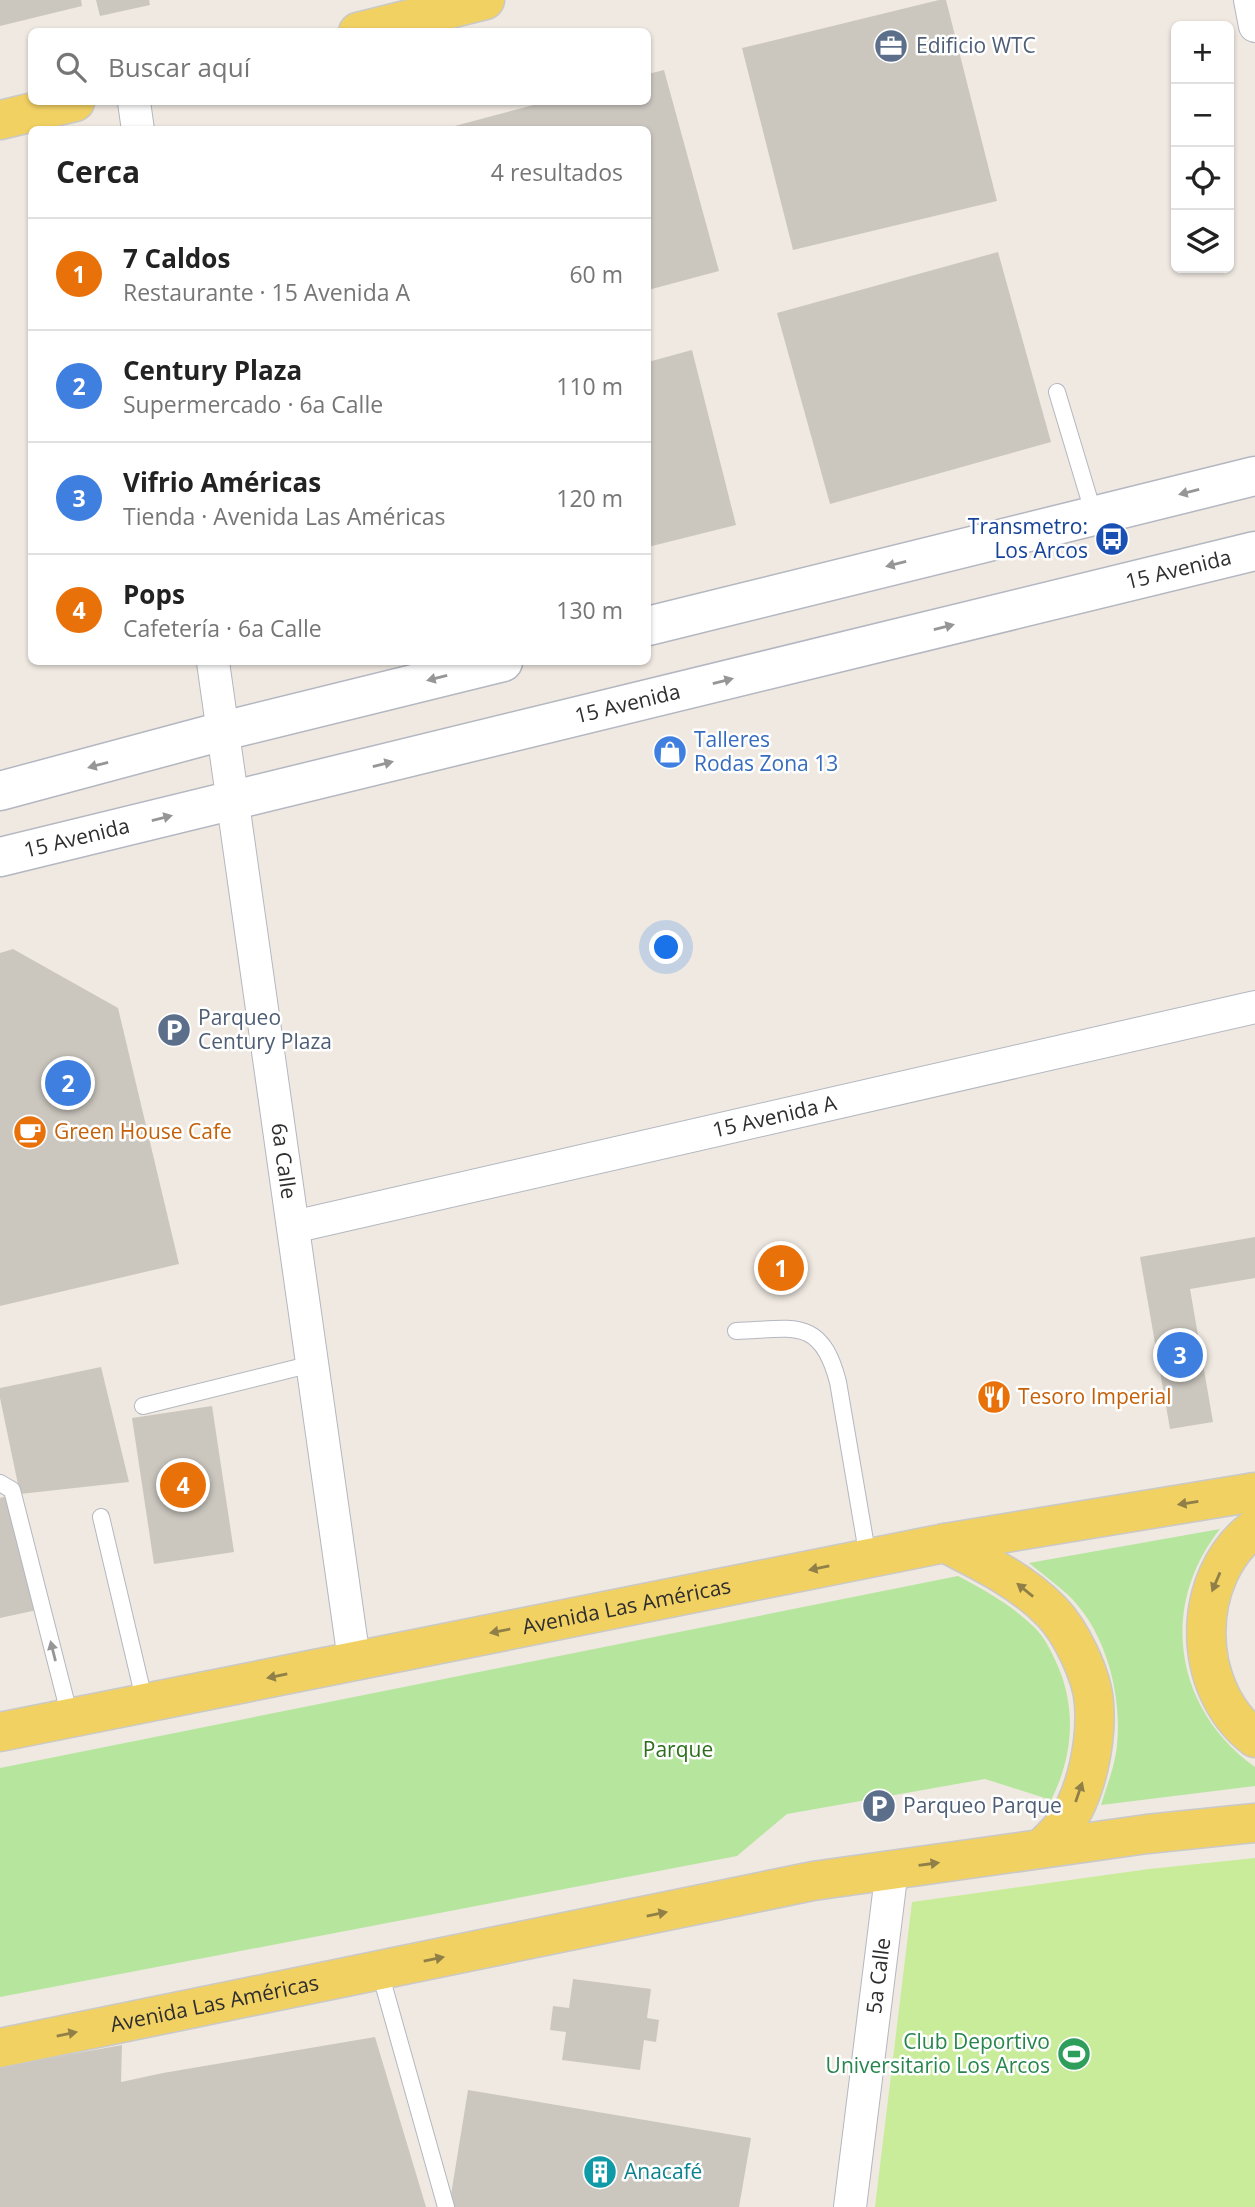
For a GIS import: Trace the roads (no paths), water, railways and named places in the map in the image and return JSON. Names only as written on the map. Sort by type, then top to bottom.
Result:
[{"type":"main road","points":[[374,28],[485,0]]},
{"type":"main road","points":[[0,120],[62,105]]},
{"type":"main road","points":[[1251,1502],[1247,1534],[1227,1559],[1212,1588],[1206,1620],[1206,1652],[1215,1683],[1230,1712],[1255,1738]]},
{"type":"main road","name":"Avenida Las Américas","points":[[0,1732],[945,1543],[1251,1502]]},
{"type":"main road","points":[[945,1543],[1006,1575],[1051,1611],[1068,1632],[1087,1674],[1094,1701],[1093,1750],[1075,1805],[1064,1825],[1042,1848]]},
{"type":"main road","name":"Avenida Las Américas","points":[[0,2048],[813,1881],[1042,1848],[1255,1823]]},
{"type":"street","points":[[1250,0],[1255,26]]},
{"type":"street","points":[[134,105],[137,126]]},
{"type":"street","points":[[651,625],[1255,476]]},
{"type":"street","name":"15 Avenida","points":[[0,857],[1255,551]]},
{"type":"street","name":"6a Calle","points":[[213,665],[354,1660]]},
{"type":"street","points":[[0,791],[223,731],[491,665]]},
{"type":"street","name":"15 Avenida A","points":[[293,1227],[1255,1007]]},
{"type":"street","name":"5a Calle","points":[[850,2207],[892,1869]]},
{"type":"lane","points":[[1057,392],[1094,515]]},
{"type":"lane","points":[[736,1331],[800,1329],[817,1338],[825,1347],[838,1382],[868,1558]]},
{"type":"lane","points":[[143,1406],[312,1364]]},
{"type":"lane","points":[[0,1483],[6,1484],[12,1490],[70,1717]]},
{"type":"lane","points":[[101,1517],[145,1703]]},
{"type":"lane","points":[[379,1969],[446,2207]]},
{"type":"place","name":"Edificio WTC","points":[[891,46]]},
{"type":"place","name":"Transmetro: Los Arcos","points":[[1112,539]]},
{"type":"place","name":"Talleres Rodas Zona 13","points":[[670,752]]},
{"type":"place","name":"Parqueo Century Plaza","points":[[174,1030]]},
{"type":"place","name":"Century Plaza","points":[[68,1083]]},
{"type":"place","name":"Green House Cafe","points":[[30,1132]]},
{"type":"place","name":"7 Caldos","points":[[781,1268]]},
{"type":"place","name":"Vifrio Américas","points":[[1180,1355]]},
{"type":"place","name":"Tesoro Imperial","points":[[994,1397]]},
{"type":"place","name":"Pops","points":[[183,1485]]},
{"type":"place","name":"Parqueo Parque","points":[[879,1806]]},
{"type":"place","name":"Club Deportivo Universitario Los Arcos","points":[[1074,2054]]},
{"type":"place","name":"Anacafé","points":[[600,2172]]},
{"type":"park label","name":"Parque","points":[[678,1750]]}]
